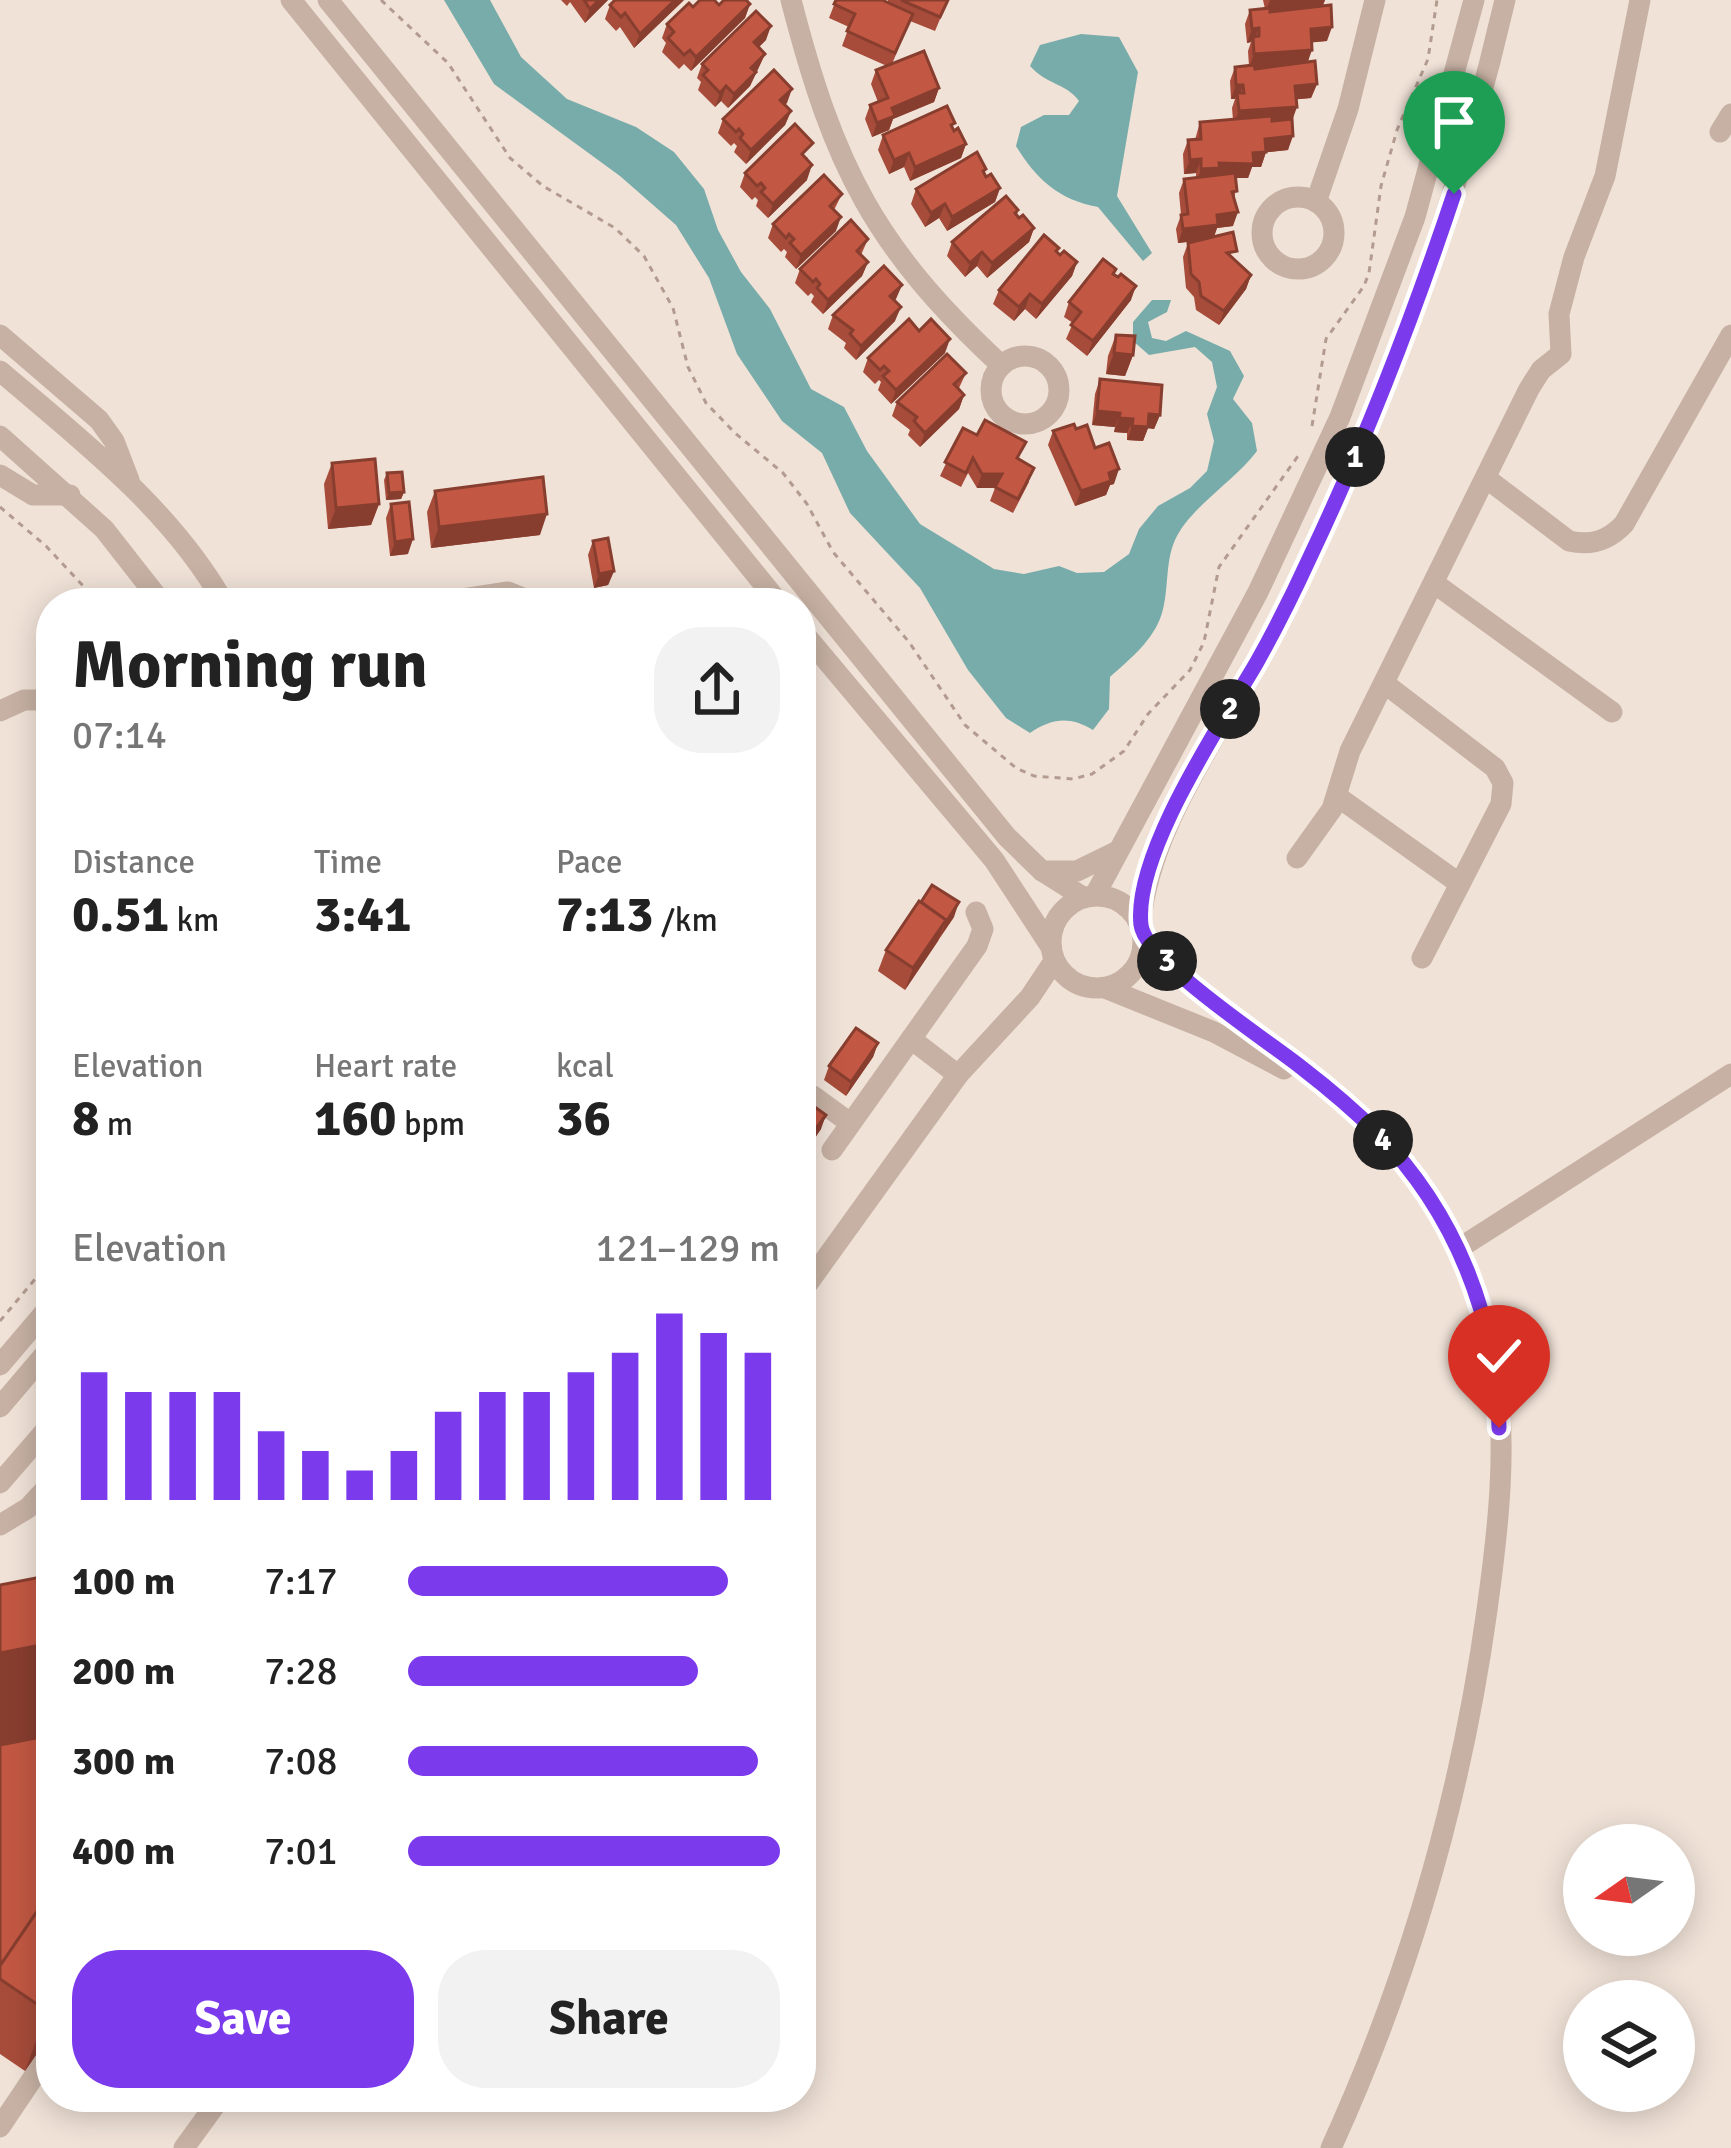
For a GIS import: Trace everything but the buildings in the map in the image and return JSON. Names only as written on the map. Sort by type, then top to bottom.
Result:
[{"type":"street","points":[[291,0],[767,588]]},
{"type":"street","points":[[328,0],[805,588]]},
{"type":"street","points":[[791,0],[826,122],[862,202],[911,273],[1001,365]]},
{"type":"street","points":[[1316,202],[1348,109],[1375,0]]},
{"type":"street","points":[[816,1272],[958,1076],[1030,997],[1053,954],[1058,916],[1089,896],[1123,847],[1258,592],[1340,417],[1414,217],[1474,0]]},
{"type":"street","points":[[1105,988],[1126,978],[1141,959],[1150,868],[1170,816],[1301,576],[1348,475],[1407,327],[1467,148],[1505,0]]},
{"type":"street","points":[[1297,858],[1338,797],[1350,751],[1535,378],[1563,346],[1559,314],[1574,256],[1605,176],[1640,0]]},
{"type":"street","points":[[0,335],[108,430],[131,486]]},
{"type":"street","points":[[1486,478],[1569,541],[1605,540],[1624,524],[1731,335]]},
{"type":"street","points":[[0,371],[131,486],[214,588]]},
{"type":"street","points":[[0,436],[104,529],[150,588]]},
{"type":"street","points":[[0,475],[33,495],[70,495]]},
{"type":"street","points":[[1433,583],[1612,712]]},
{"type":"street","points":[[816,602],[1007,837],[1042,871],[1089,896],[1122,902],[1193,985],[1307,1071],[1394,1151],[1427,1194],[1458,1249],[1484,1316],[1499,1400],[1499,1477],[1492,1575],[1473,1703],[1439,1858],[1393,1998],[1331,2148]]},
{"type":"street","points":[[816,648],[986,850],[1061,971],[1081,986],[1105,988],[1214,1032],[1323,1088]]},
{"type":"street","points":[[1384,682],[1500,775],[1504,791],[1422,958]]},
{"type":"street","points":[[0,711],[36,700]]},
{"type":"street","points":[[1338,797],[1460,884]]},
{"type":"street","points":[[1042,871],[1094,866],[1123,847]]},
{"type":"street","points":[[832,1150],[981,938],[976,912]]},
{"type":"street","points":[[910,1039],[958,1076]]},
{"type":"street","points":[[1458,1249],[1731,1074]]},
{"type":"street","points":[[816,1098],[850,1124]]},
{"type":"street","points":[[0,1365],[36,1323]]},
{"type":"street","points":[[0,1407],[36,1365]]},
{"type":"street","points":[[0,1483],[36,1441]]},
{"type":"street","points":[[0,1526],[36,1501]]},
{"type":"street","points":[[0,2127],[36,2073]]},
{"type":"street","points":[[184,2148],[209,2112]]},
{"type":"path","points":[[381,0],[448,63],[509,158],[543,186],[615,228],[644,256],[673,308],[688,368],[706,404],[783,472],[833,552],[898,628],[965,724],[1016,768],[1034,776],[1073,779],[1092,774],[1124,751],[1148,714],[1190,670],[1204,642],[1219,567],[1302,450]]},
{"type":"path","points":[[1310,433],[1327,339],[1369,273],[1381,186],[1397,130],[1428,58],[1436,0]]},
{"type":"path","points":[[0,507],[85,588]]},
{"type":"path","points":[[0,1321],[36,1278]]},
{"type":"water","points":[[444,0],[490,0],[521,57],[567,99],[636,127],[674,152],[704,189],[718,230],[741,272],[770,309],[811,389],[844,407],[867,451],[920,524],[994,569],[1024,574],[1059,566],[1077,573],[1104,572],[1129,554],[1139,529],[1158,506],[1190,488],[1207,471],[1214,441],[1207,414],[1217,387],[1212,362],[1195,347],[1149,355],[1133,341],[1133,322],[1152,300],[1171,300],[1167,312],[1148,322],[1152,338],[1166,341],[1186,331],[1230,351],[1244,376],[1233,399],[1252,423],[1257,451],[1182,528],[1172,549],[1158,623],[1110,677],[1109,709],[1093,730],[1061,721],[1030,733],[1006,718],[968,670],[920,588],[850,513],[822,453],[782,421],[737,354],[709,278],[676,225],[620,176],[494,84]]},
{"type":"water","points":[[1081,34],[1119,37],[1138,72],[1117,196],[1152,253],[1143,261],[1098,207],[1050,186],[1016,146],[1021,127],[1044,115],[1069,115],[1079,101],[1030,66],[1040,45]]},
{"type":"route","points":[[1454,194],[1348,475],[1272,636],[1170,816],[1150,868],[1140,924],[1158,952],[1193,985],[1307,1071],[1375,1131],[1427,1194],[1458,1249],[1484,1316],[1496,1371],[1499,1428]]}]
